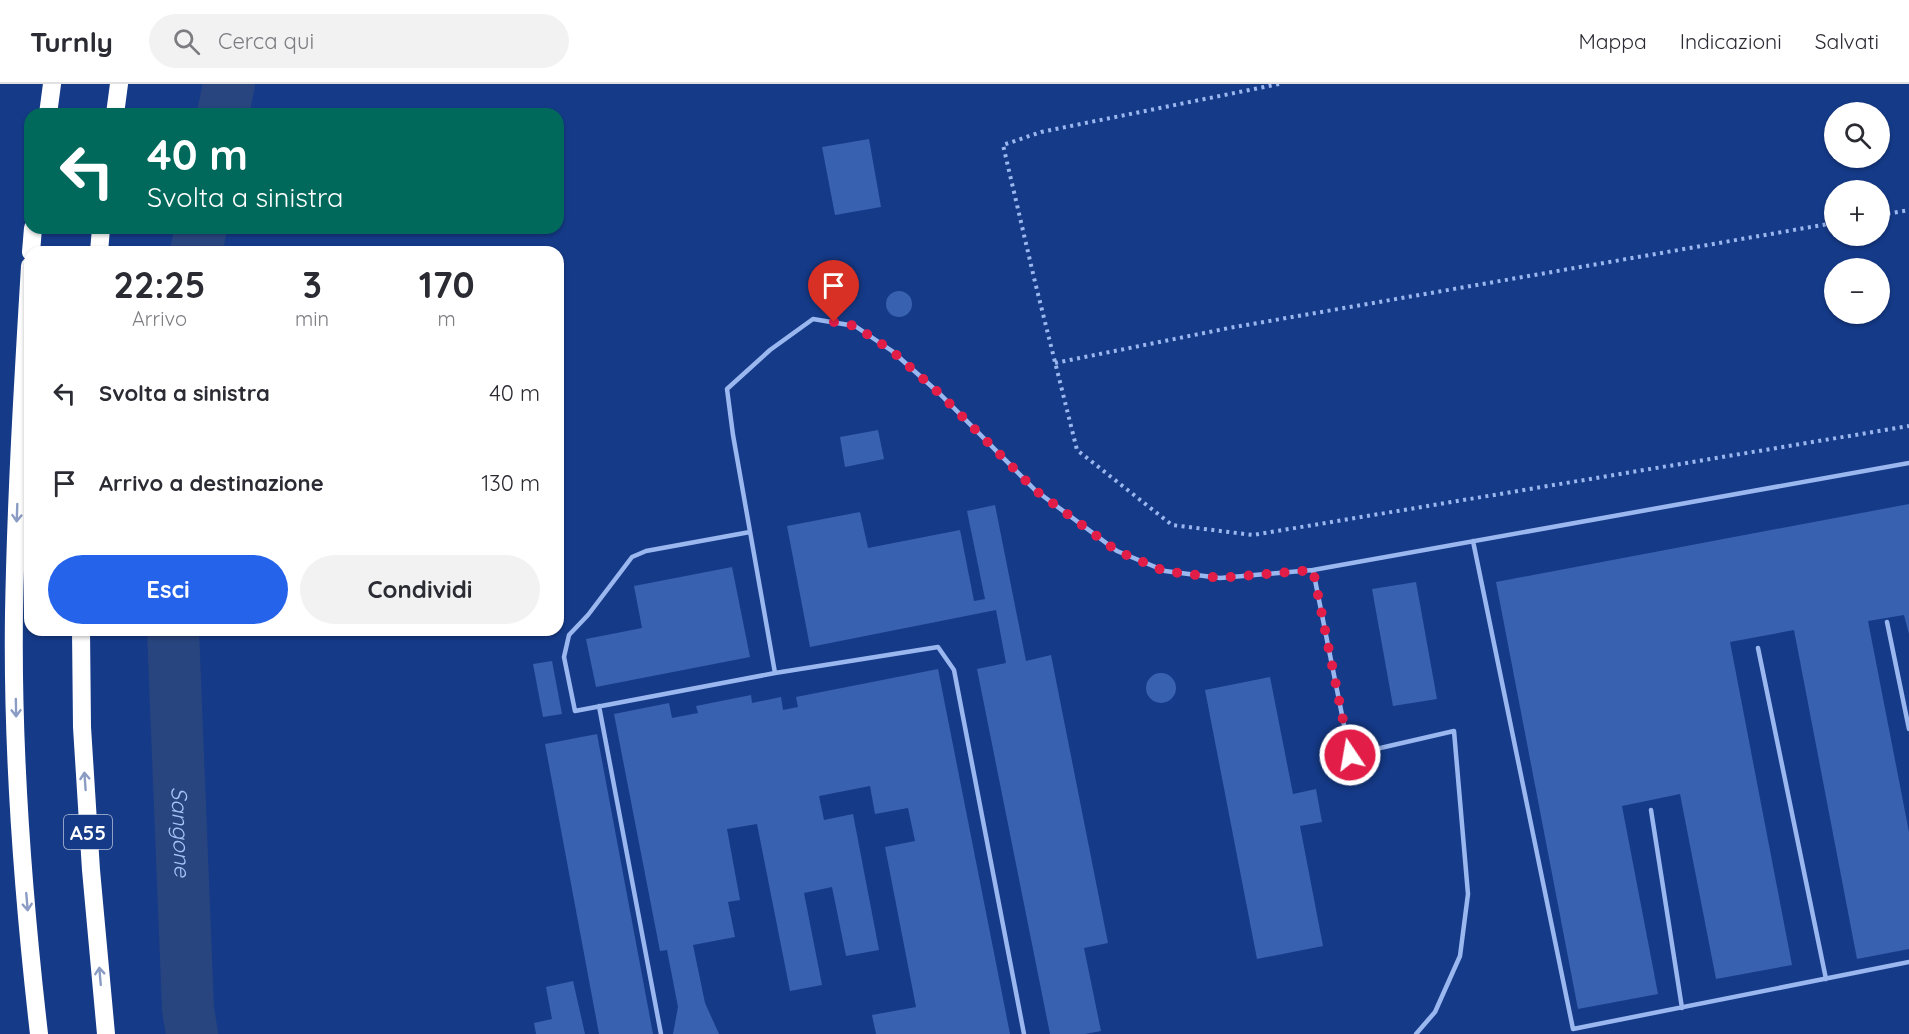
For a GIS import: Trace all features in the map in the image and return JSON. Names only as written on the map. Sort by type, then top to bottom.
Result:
[{"type":"highway","points":[[49,108],[52,84]]},
{"type":"highway","points":[[116,108],[119,84]]},
{"type":"highway","points":[[24,365],[14,615],[17,755],[39,1034]]},
{"type":"highway","name":"A55","points":[[81,636],[82,727],[91,870],[106,1034]]},
{"type":"lane","points":[[775,673],[727,388],[770,350],[813,319],[855,326],[892,351],[940,394],[1035,490],[1117,551],[1164,571],[1220,578],[1313,570],[1909,463]]},
{"type":"lane","points":[[750,532],[646,551],[632,557],[588,615],[569,635],[564,657],[575,711],[775,673],[938,647],[954,670],[1024,1034]]},
{"type":"lane","points":[[1473,542],[1573,1029],[1909,962]]},
{"type":"lane","points":[[1313,570],[1350,755],[1454,731],[1468,894],[1460,956],[1435,1012],[1416,1034]]},
{"type":"lane","points":[[1887,622],[1909,729]]},
{"type":"lane","points":[[1758,648],[1826,979]]},
{"type":"lane","points":[[599,706],[661,1034]]},
{"type":"lane","points":[[1651,810],[1682,1008]]},
{"type":"path","points":[[1279,84],[1041,132],[1003,145],[1077,450],[1172,525],[1253,535],[1909,426]]},
{"type":"path","points":[[1890,213],[1909,210]]},
{"type":"path","points":[[1055,363],[1241,326],[1824,225]]},
{"type":"building","points":[[869,139],[881,207],[835,215],[822,147]]},
{"type":"building","points":[[899,291],[908,295],[912,304],[908,313],[899,317],[890,313],[886,304],[890,295]]},
{"type":"building","points":[[878,430],[884,459],[845,467],[840,437]]},
{"type":"building","points":[[1909,504],[1909,634],[1904,615],[1868,621],[1909,832],[1909,949],[1857,959],[1794,630],[1730,642],[1792,965],[1716,979],[1680,794],[1622,806],[1658,994],[1578,1009],[1496,582]]},
{"type":"building","points":[[995,505],[1026,661],[1051,655],[1108,943],[1084,948],[1101,1031],[1085,1034],[1050,1034],[977,669],[1006,663],[996,610],[810,647],[787,526],[860,512],[868,548],[960,530],[974,601],[985,599],[967,511]]},
{"type":"building","points":[[732,567],[750,657],[596,687],[586,639],[642,628],[634,586]]},
{"type":"building","points":[[1416,582],[1437,699],[1393,706],[1372,589]]},
{"type":"building","points":[[552,661],[562,714],[543,717],[533,664]]},
{"type":"building","points":[[938,669],[1010,1034],[876,1034],[872,1015],[916,1007],[885,847],[915,841],[908,808],[875,814],[870,786],[819,796],[824,820],[853,814],[879,950],[846,956],[832,887],[804,893],[822,985],[790,991],[757,824],[727,829],[740,900],[728,902],[735,937],[693,945],[705,1003],[719,1034],[673,1034],[678,1007],[667,950],[660,951],[614,714],[669,703],[672,718],[698,713],[696,706],[751,695],[752,703],[781,697],[783,710],[798,707],[796,697]]},
{"type":"building","points":[[1161,673],[1172,677],[1176,688],[1172,699],[1161,703],[1150,699],[1146,688],[1150,677]]},
{"type":"building","points":[[1270,677],[1293,794],[1316,789],[1322,822],[1300,826],[1323,946],[1257,959],[1205,690]]},
{"type":"building","points":[[597,734],[653,1034],[599,1034],[545,744]]},
{"type":"building","points":[[573,981],[585,1034],[536,1034],[534,1023],[552,1019],[546,987]]},
{"type":"waterway","name":"Sangone","points":[[224,108],[229,84]]},
{"type":"waterway","name":"Sangone","points":[[197,246],[200,234]]},
{"type":"waterway","name":"Sangone","points":[[173,636],[188,1009],[192,1034]]},
{"type":"route","points":[[834,322],[855,326],[892,351],[940,394],[1035,490],[1117,551],[1164,571],[1220,578],[1313,570],[1350,755]]}]
